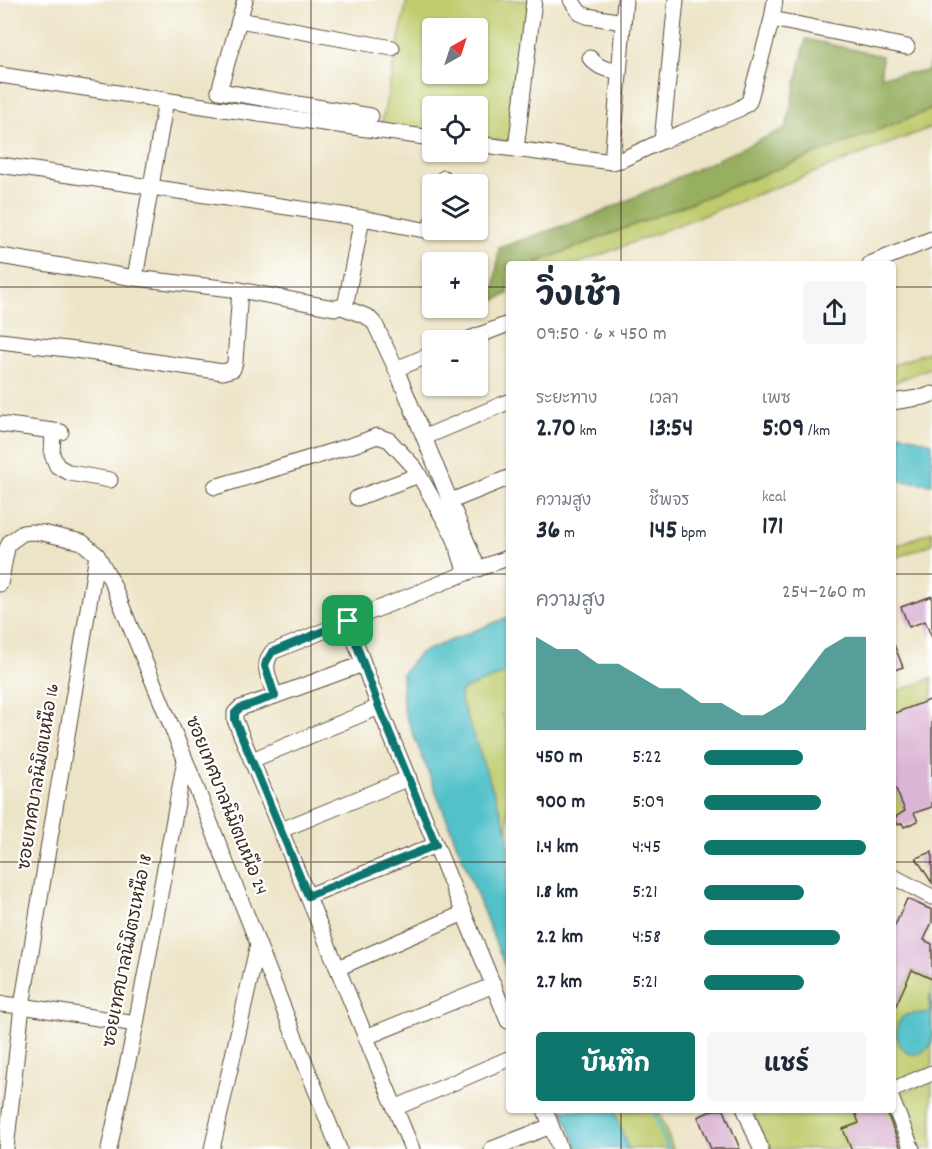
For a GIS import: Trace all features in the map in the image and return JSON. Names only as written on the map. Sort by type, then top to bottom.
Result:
[{"type":"street","points":[[245,0],[219,91],[371,116]]},
{"type":"street","points":[[516,149],[534,0]]},
{"type":"street","points":[[572,0],[580,13],[623,22]]},
{"type":"street","points":[[612,162],[625,0]]},
{"type":"street","points":[[662,141],[676,0]]},
{"type":"street","points":[[488,145],[612,162],[740,109],[749,102],[775,0]]},
{"type":"street","points":[[772,19],[907,47]]},
{"type":"street","points":[[239,20],[392,48]]},
{"type":"street","points":[[590,58],[604,69],[619,71]]},
{"type":"street","points":[[0,75],[422,137]]},
{"type":"street","points":[[135,278],[166,100]]},
{"type":"street","points":[[0,165],[362,218],[422,230]]},
{"type":"street","points":[[342,307],[346,302],[362,218]]},
{"type":"street","points":[[877,261],[932,239]]},
{"type":"street","points":[[0,256],[135,278],[240,290],[334,308],[342,307],[372,320],[396,369],[451,501],[472,571]]},
{"type":"street","points":[[0,341],[229,371],[233,369],[235,362],[240,290]]},
{"type":"street","points":[[488,332],[506,325]]},
{"type":"street","points":[[396,369],[422,358]]},
{"type":"street","points":[[896,401],[932,394]]},
{"type":"street","points":[[425,437],[506,403]]},
{"type":"street","points":[[0,424],[57,432],[52,454],[57,466],[70,473],[110,480]]},
{"type":"street","points":[[215,487],[377,436],[389,440],[415,468],[472,571]]},
{"type":"street","points":[[357,498],[419,475]]},
{"type":"street","points":[[451,501],[506,479]]},
{"type":"street","name":"ซอยเทศบาลนิมิตเหนือ 24","points":[[0,584],[7,548],[10,542],[23,533],[43,533],[82,542],[97,555],[111,580],[185,759],[339,1149]]},
{"type":"street","name":"ซอยเทศบาลนิมิตเหนือ 16","points":[[6,1149],[22,1006],[97,555]]},
{"type":"street","points":[[275,696],[265,666],[272,652],[506,559]]},
{"type":"street","points":[[348,621],[379,707],[506,1016]]},
{"type":"street","points":[[363,664],[240,708],[235,713],[235,720],[412,1149]]},
{"type":"street","points":[[252,760],[379,707]]},
{"type":"street","name":"ซอยเทศบาลนิมิตรเหนือ 18","points":[[109,1149],[136,1024],[185,759]]},
{"type":"street","points":[[281,830],[408,778]]},
{"type":"street","points":[[308,896],[436,845]]},
{"type":"street","points":[[896,878],[932,897]]},
{"type":"street","points":[[338,968],[464,913]]},
{"type":"street","points":[[212,1149],[258,944]]},
{"type":"street","points":[[366,1036],[494,985]]},
{"type":"street","points":[[0,1004],[136,1024]]},
{"type":"street","points":[[395,1108],[506,1060]]},
{"type":"street","points":[[896,1088],[932,1073]]},
{"type":"street","points":[[896,1110],[912,1149]]},
{"type":"street","points":[[546,1113],[560,1149]]},
{"type":"street","points":[[746,1113],[761,1149]]},
{"type":"street","points":[[492,1149],[552,1126]]},
{"type":"green space","points":[[407,0],[538,0],[510,142],[488,139],[488,96],[422,96],[422,131],[381,126]]},
{"type":"green space","points":[[806,39],[882,56],[881,76],[928,71],[932,53],[932,109],[540,261],[506,261],[506,295],[493,301],[499,248],[600,213],[786,128]]},
{"type":"green space","points":[[932,109],[932,127],[585,261],[540,261]]},
{"type":"green space","points":[[932,350],[932,367],[896,382],[896,364]]},
{"type":"green space","points":[[932,531],[932,544],[896,558],[896,546]]},
{"type":"green space","points":[[506,673],[506,712],[502,714],[506,725],[506,827],[460,701],[460,693],[464,689]]},
{"type":"green space","points":[[932,678],[932,701],[896,719],[896,692]]},
{"type":"green space","points":[[896,789],[907,816],[896,824]]},
{"type":"green space","points":[[912,970],[932,979],[932,1067],[896,1082],[896,998],[899,1000]]},
{"type":"green space","points":[[932,1080],[932,1149],[916,1149],[896,1095]]},
{"type":"green space","points":[[615,1113],[659,1113],[673,1149],[628,1149]]},
{"type":"green space","points":[[753,1113],[892,1113],[907,1149],[767,1149]]},
{"type":"water","points":[[896,432],[932,443],[932,484],[901,481],[896,477]]},
{"type":"water","points":[[506,618],[506,673],[464,689],[460,693],[506,826],[506,969],[403,708],[402,674],[420,653]]},
{"type":"water","points":[[931,994],[932,1044],[922,1052],[913,1054],[905,1051],[897,1037],[900,1021],[912,1013],[930,1012]]},
{"type":"water","points":[[563,1113],[615,1113],[628,1149],[578,1149]]},
{"type":"building","points":[[932,596],[932,638],[925,621],[909,627],[901,607]]},
{"type":"building","points":[[896,650],[903,667],[896,670]]},
{"type":"building","points":[[932,699],[932,807],[914,813],[918,821],[904,827],[902,823],[898,825],[896,820],[896,816],[905,811],[896,789],[896,712]]},
{"type":"building","points":[[932,852],[932,883],[916,858]]},
{"type":"building","points":[[907,899],[932,910],[932,922],[924,940],[932,944],[932,979],[912,970],[896,1005],[896,923]]},
{"type":"building","points":[[707,1113],[725,1113],[740,1149],[711,1149],[698,1117]]},
{"type":"building","points":[[855,1113],[887,1113],[901,1149],[851,1149],[843,1129],[859,1123]]},
{"type":"waterway","points":[[654,1113],[668,1149]]},
{"type":"route","points":[[348,621],[379,707],[436,845],[308,896],[235,720],[235,713],[240,708],[275,696],[265,666],[272,652],[348,621]]}]
